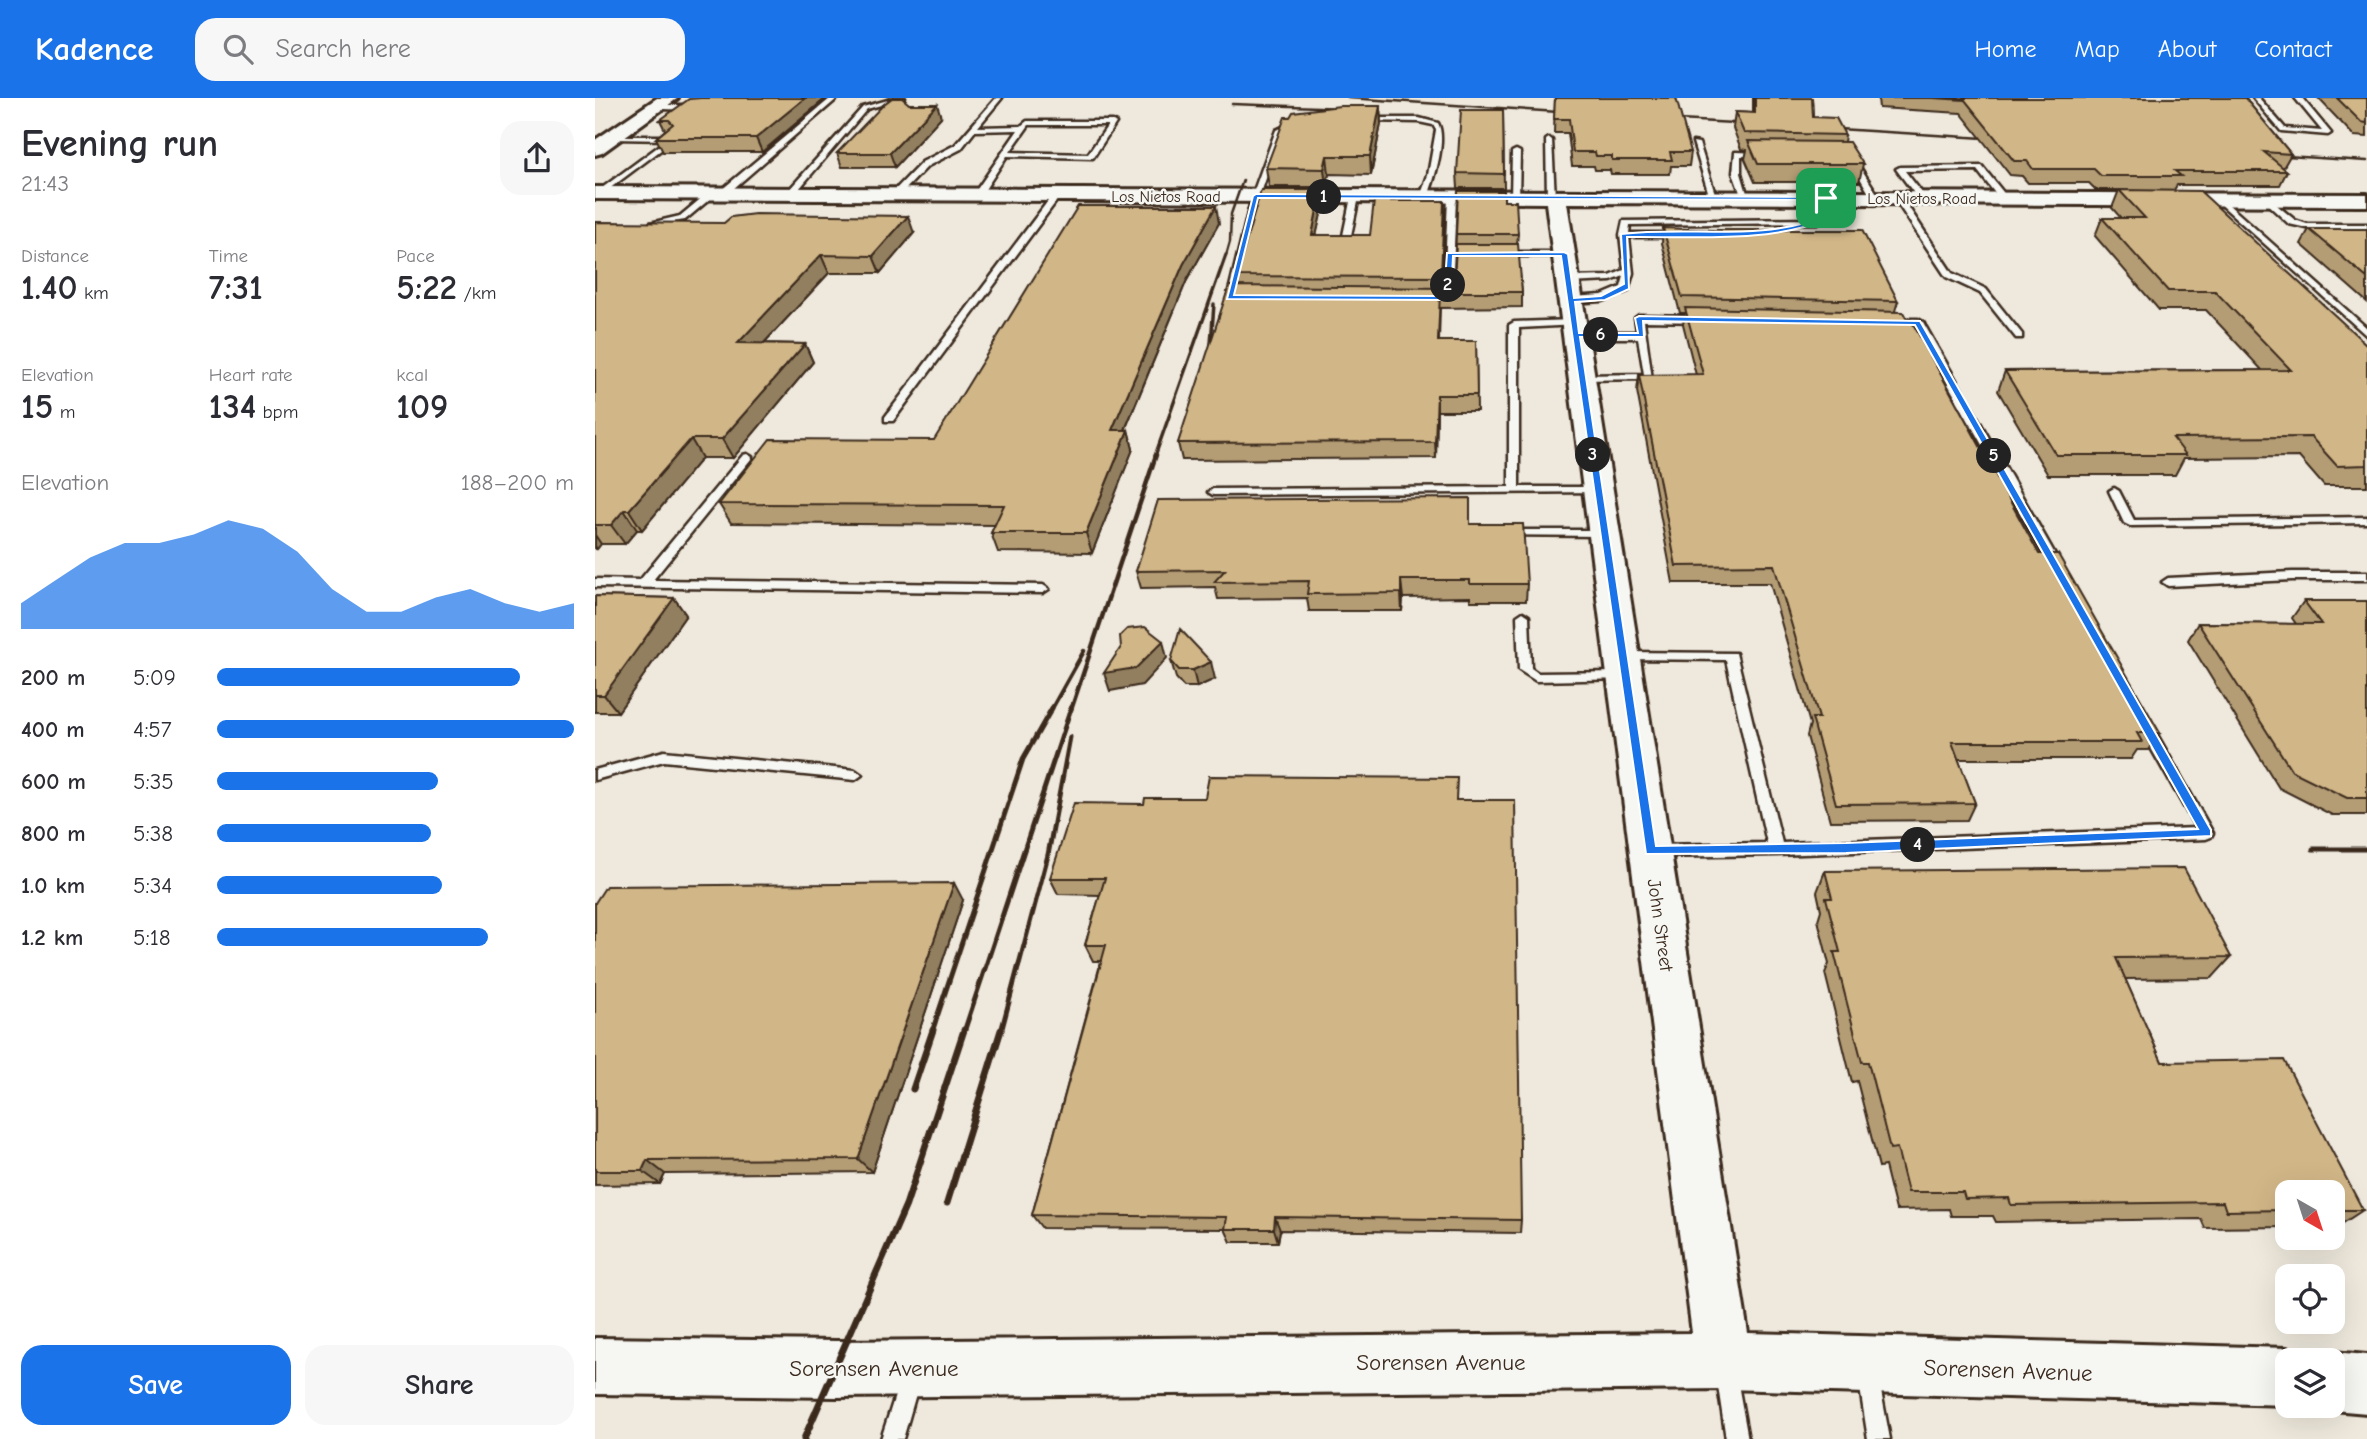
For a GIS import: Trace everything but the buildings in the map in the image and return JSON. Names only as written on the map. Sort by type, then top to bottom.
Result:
[{"type":"main road","points":[[595,149],[604,133],[649,102]]},
{"type":"main road","name":"Los Nietos Road","points":[[598,193],[2267,199],[2365,202]]},
{"type":"main road","name":"John Street","points":[[1553,198],[1571,298],[1724,1361]]},
{"type":"main road","name":"Sorensen Avenue","points":[[595,1366],[914,1368],[1724,1361],[2275,1377]]},
{"type":"main road","points":[[2345,1382],[2367,1384]]},
{"type":"lane","points":[[649,102],[683,108],[720,103],[726,98]]},
{"type":"lane","points":[[643,223],[675,221],[718,193],[835,98]]},
{"type":"lane","points":[[790,194],[865,108],[902,98]]},
{"type":"lane","points":[[896,194],[925,164],[958,147],[999,98]]},
{"type":"lane","points":[[2256,98],[2283,130],[2327,133],[2298,98]]},
{"type":"lane","points":[[1359,119],[1419,120],[1436,124],[1439,130],[1432,175],[1424,197]]},
{"type":"lane","points":[[1243,297],[1230,297],[1256,196],[1279,130],[1303,121]]},
{"type":"lane","points":[[977,195],[1004,155],[1027,123],[1113,123],[1090,156],[1004,155]]},
{"type":"lane","points":[[973,129],[1023,128]]},
{"type":"lane","points":[[598,193],[674,138],[604,133]]},
{"type":"lane","points":[[1549,140],[1553,198]]},
{"type":"lane","points":[[1695,143],[1714,198]]},
{"type":"lane","points":[[1515,152],[1515,198]]},
{"type":"lane","points":[[1746,198],[1737,173],[1738,155],[1780,155]]},
{"type":"lane","points":[[1835,156],[1848,156],[1876,198]]},
{"type":"lane","points":[[1922,198],[1900,169],[1979,169],[2004,199]]},
{"type":"lane","points":[[888,419],[1057,195]]},
{"type":"lane","points":[[1345,245],[1355,197]]},
{"type":"lane","points":[[1434,298],[1448,298],[1452,197]]},
{"type":"lane","points":[[1778,232],[1830,217],[1833,212],[1826,198]]},
{"type":"lane","points":[[1898,198],[1949,275],[1983,291],[2019,336]]},
{"type":"lane","points":[[2220,199],[2367,333]]},
{"type":"lane","points":[[2267,199],[2300,225],[2367,226]]},
{"type":"lane","points":[[1571,298],[1612,296],[1625,289],[1628,271],[1624,235],[1626,223],[1819,221]]},
{"type":"lane","points":[[1624,235],[1694,234]]},
{"type":"lane","points":[[1449,254],[1462,254]]},
{"type":"lane","points":[[1487,254],[1642,335]]},
{"type":"lane","points":[[1514,490],[1514,325],[1628,271]]},
{"type":"lane","points":[[1582,378],[1649,377],[1639,318],[1709,319]]},
{"type":"lane","points":[[1876,322],[1918,322],[2062,578]]},
{"type":"lane","points":[[643,584],[747,457]]},
{"type":"lane","points":[[1213,492],[1598,490]]},
{"type":"lane","points":[[2114,491],[2130,523],[2367,520]]},
{"type":"lane","points":[[1490,533],[1604,533]]},
{"type":"lane","points":[[2168,582],[2367,576]]},
{"type":"lane","points":[[595,583],[1043,589]]},
{"type":"lane","points":[[1523,616],[1525,670],[1536,677],[1731,656],[1776,849]]},
{"type":"lane","points":[[1650,851],[2206,833],[2138,712]]},
{"type":"lane","points":[[595,775],[664,756],[855,775]]},
{"type":"lane","points":[[1724,1361],[1737,1439]]},
{"type":"lane","points":[[1866,1366],[1879,1439]]},
{"type":"lane","points":[[892,1439],[914,1368]]},
{"type":"railway","points":[[1348,98],[1574,113]]},
{"type":"railway","points":[[1232,104],[1347,108]]},
{"type":"railway","points":[[1661,119],[1752,124]]},
{"type":"railway","points":[[1822,128],[2000,139]]},
{"type":"railway","points":[[2269,155],[2367,161]]},
{"type":"railway","points":[[1226,256],[1230,242],[1231,214],[1243,180]]},
{"type":"railway","points":[[1155,456],[1226,255]]},
{"type":"railway","points":[[1210,357],[1214,304]]},
{"type":"railway","points":[[1071,710],[1156,455]]},
{"type":"railway","points":[[1051,710],[1084,651]]},
{"type":"railway","points":[[932,1032],[1023,759],[1052,708]]},
{"type":"railway","points":[[964,1032],[1071,708]]},
{"type":"railway","points":[[1001,1032],[1048,855],[1070,737]]},
{"type":"railway","points":[[2313,849],[2367,849]]},
{"type":"railway","points":[[913,1089],[933,1030]]},
{"type":"railway","points":[[804,1439],[906,1205],[964,1030]]},
{"type":"railway","points":[[947,1203],[1001,1030]]},
{"type":"route","points":[[1256,196],[1826,198],[1833,212],[1830,217],[1802,228],[1766,234],[1624,235],[1629,277],[1625,289],[1603,298],[1571,300],[1576,335],[1642,335],[1639,318],[1918,322],[2206,833],[1846,848],[1650,851],[1564,254],[1449,254],[1448,298],[1230,297],[1256,196]]}]
